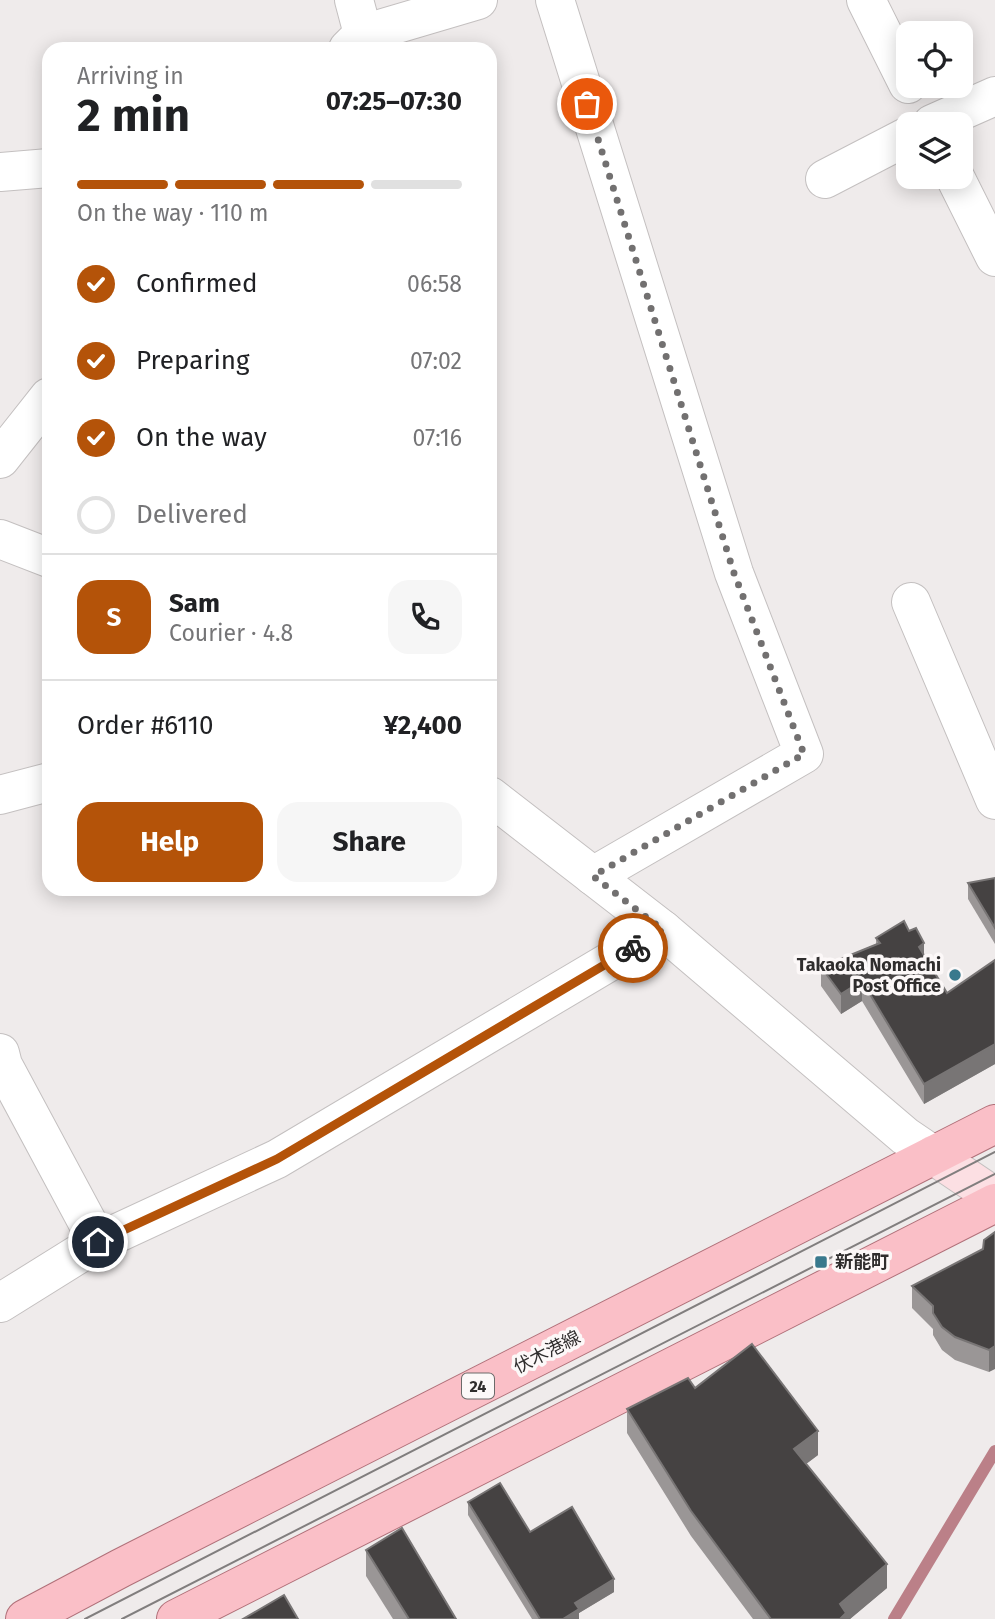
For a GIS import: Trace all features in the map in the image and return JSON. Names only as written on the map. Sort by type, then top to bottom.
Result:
[{"type":"main road","name":"伏木港線","points":[[25,1619],[995,1124]]},
{"type":"main road","points":[[176,1619],[995,1200],[933,1156]]},
{"type":"street","points":[[355,28],[478,0]]},
{"type":"street","points":[[555,0],[734,573],[804,754],[593,876]]},
{"type":"street","points":[[866,0],[896,59]]},
{"type":"street","points":[[958,112],[995,96]]},
{"type":"street","points":[[825,179],[896,142]]},
{"type":"street","points":[[0,172],[42,169]]},
{"type":"street","points":[[961,189],[995,257]]},
{"type":"street","points":[[0,459],[42,406]]},
{"type":"street","points":[[0,539],[42,555]]},
{"type":"street","points":[[911,603],[995,800]]},
{"type":"street","points":[[0,795],[42,784]]},
{"type":"street","points":[[497,801],[663,930],[905,1136],[933,1156]]},
{"type":"street","points":[[0,1303],[98,1242],[277,1159],[663,930]]},
{"type":"street","points":[[0,1053],[98,1242]]},
{"type":"building","points":[[995,878],[995,928],[968,883]]},
{"type":"building","points":[[904,921],[909,931],[916,928],[924,943],[919,947],[947,993],[995,960],[995,1044],[924,1084],[862,981],[841,994],[821,967],[880,943],[876,938]]},
{"type":"building","points":[[995,1232],[995,1346],[989,1350],[955,1337],[942,1327],[933,1313],[933,1306],[912,1286],[983,1249],[984,1240]]},
{"type":"building","points":[[752,1344],[818,1431],[794,1449],[887,1564],[840,1604],[846,1613],[840,1619],[771,1619],[691,1511],[627,1409],[688,1378],[695,1388]]},
{"type":"building","points":[[500,1483],[530,1532],[572,1507],[614,1579],[575,1603],[579,1609],[563,1619],[540,1619],[468,1502]]},
{"type":"building","points":[[402,1528],[456,1619],[409,1619],[366,1550]]},
{"type":"building","points":[[284,1595],[298,1619],[243,1619]]},
{"type":"waterway","points":[[894,1619],[995,1451]]},
{"type":"tram line","points":[[85,1619],[995,1152]]},
{"type":"tram line","points":[[122,1619],[995,1174]]},
{"type":"way so far","points":[[587,104],[734,573],[804,754],[593,876],[663,930],[633,948]]},
{"type":"place","name":"Takaoka Nomachi Post Office","points":[[955,975]]},
{"type":"place","name":"新能町","points":[[821,1262]]},
{"type":"route","points":[[98,1242],[277,1159],[633,948]]}]
